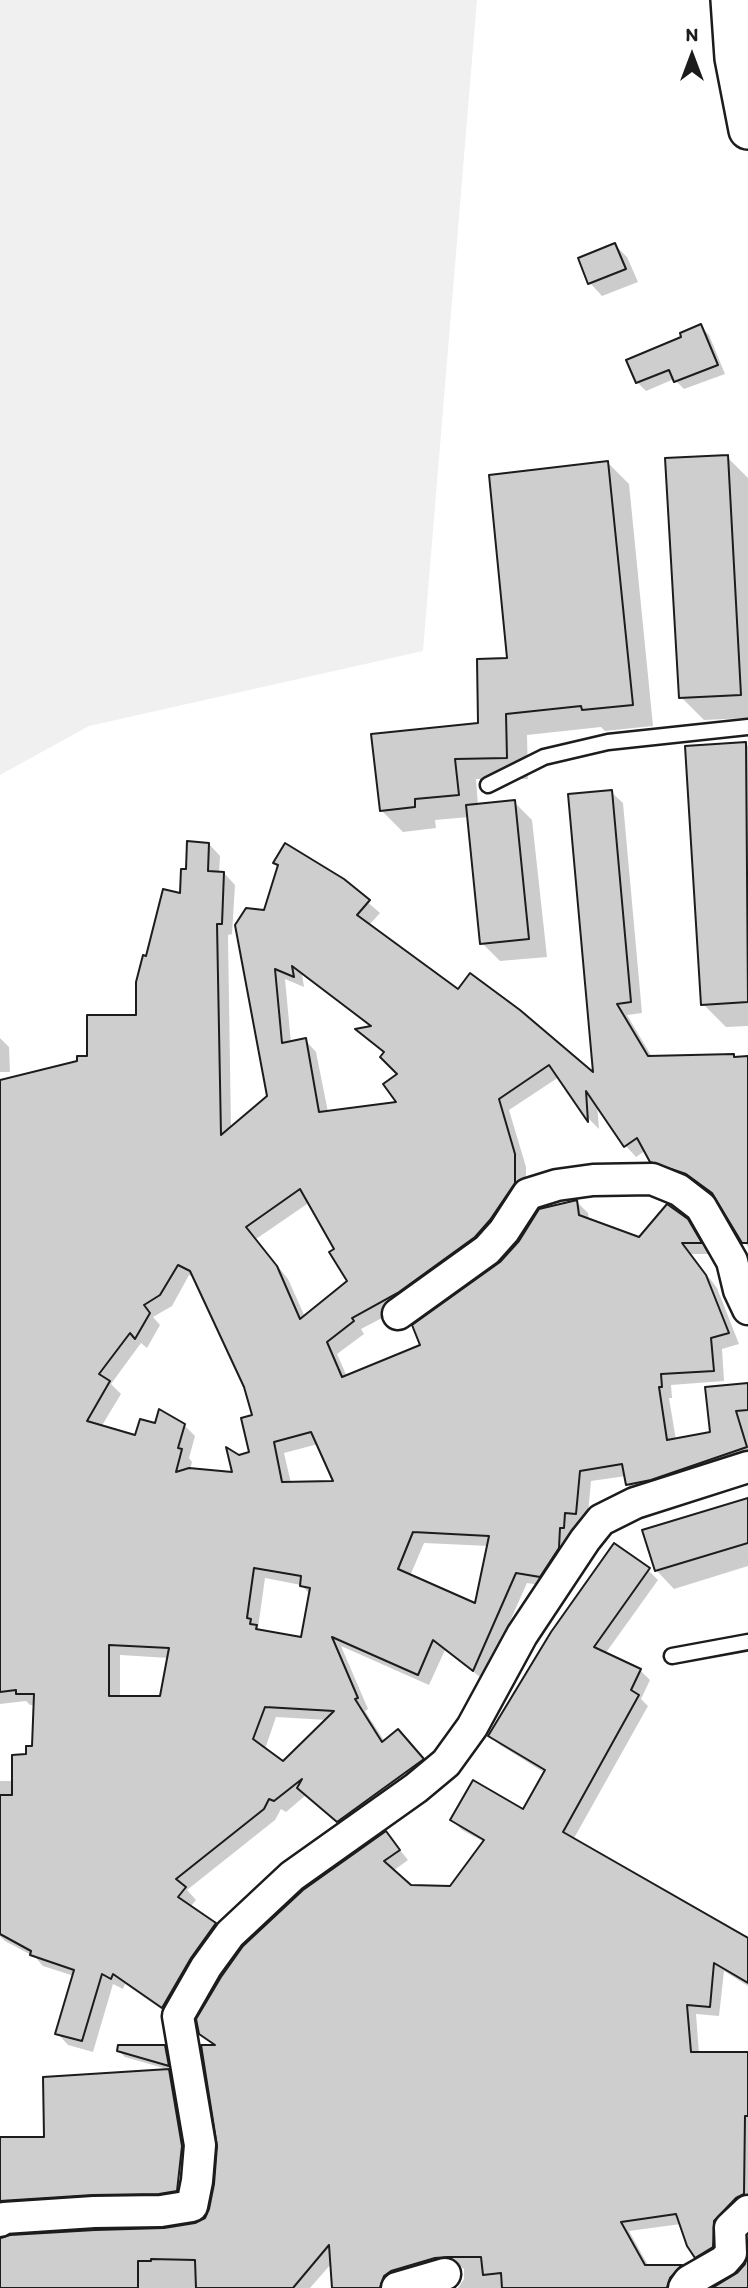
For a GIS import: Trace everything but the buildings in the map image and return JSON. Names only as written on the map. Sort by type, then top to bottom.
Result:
[{"type":"street","points":[[730,0],[734,58],[748,131]]},
{"type":"street","points":[[398,1314],[487,1250],[504,1231],[528,1194],[557,1185],[593,1180],[652,1179],[679,1190],[701,1207],[732,1261],[739,1290],[748,1309]]},
{"type":"street","points":[[1,2219],[94,2212],[161,2211],[192,2206],[200,2145],[178,2016],[230,1934],[292,1876],[416,1788],[446,1763],[472,1727],[522,1635],[584,1540],[601,1520],[635,1503],[748,1467]]},
{"type":"street","points":[[684,2288],[689,2281],[724,2261],[732,2253],[730,2228],[748,2211]]},
{"type":"street","points":[[397,2288],[445,2274]]},
{"type":"lane","points":[[488,785],[544,757],[608,742],[748,727]]},
{"type":"lane","points":[[672,1656],[748,1642]]},
{"type":"shaded area","points":[[0,0],[477,0],[423,651],[89,726],[0,775]]}]
